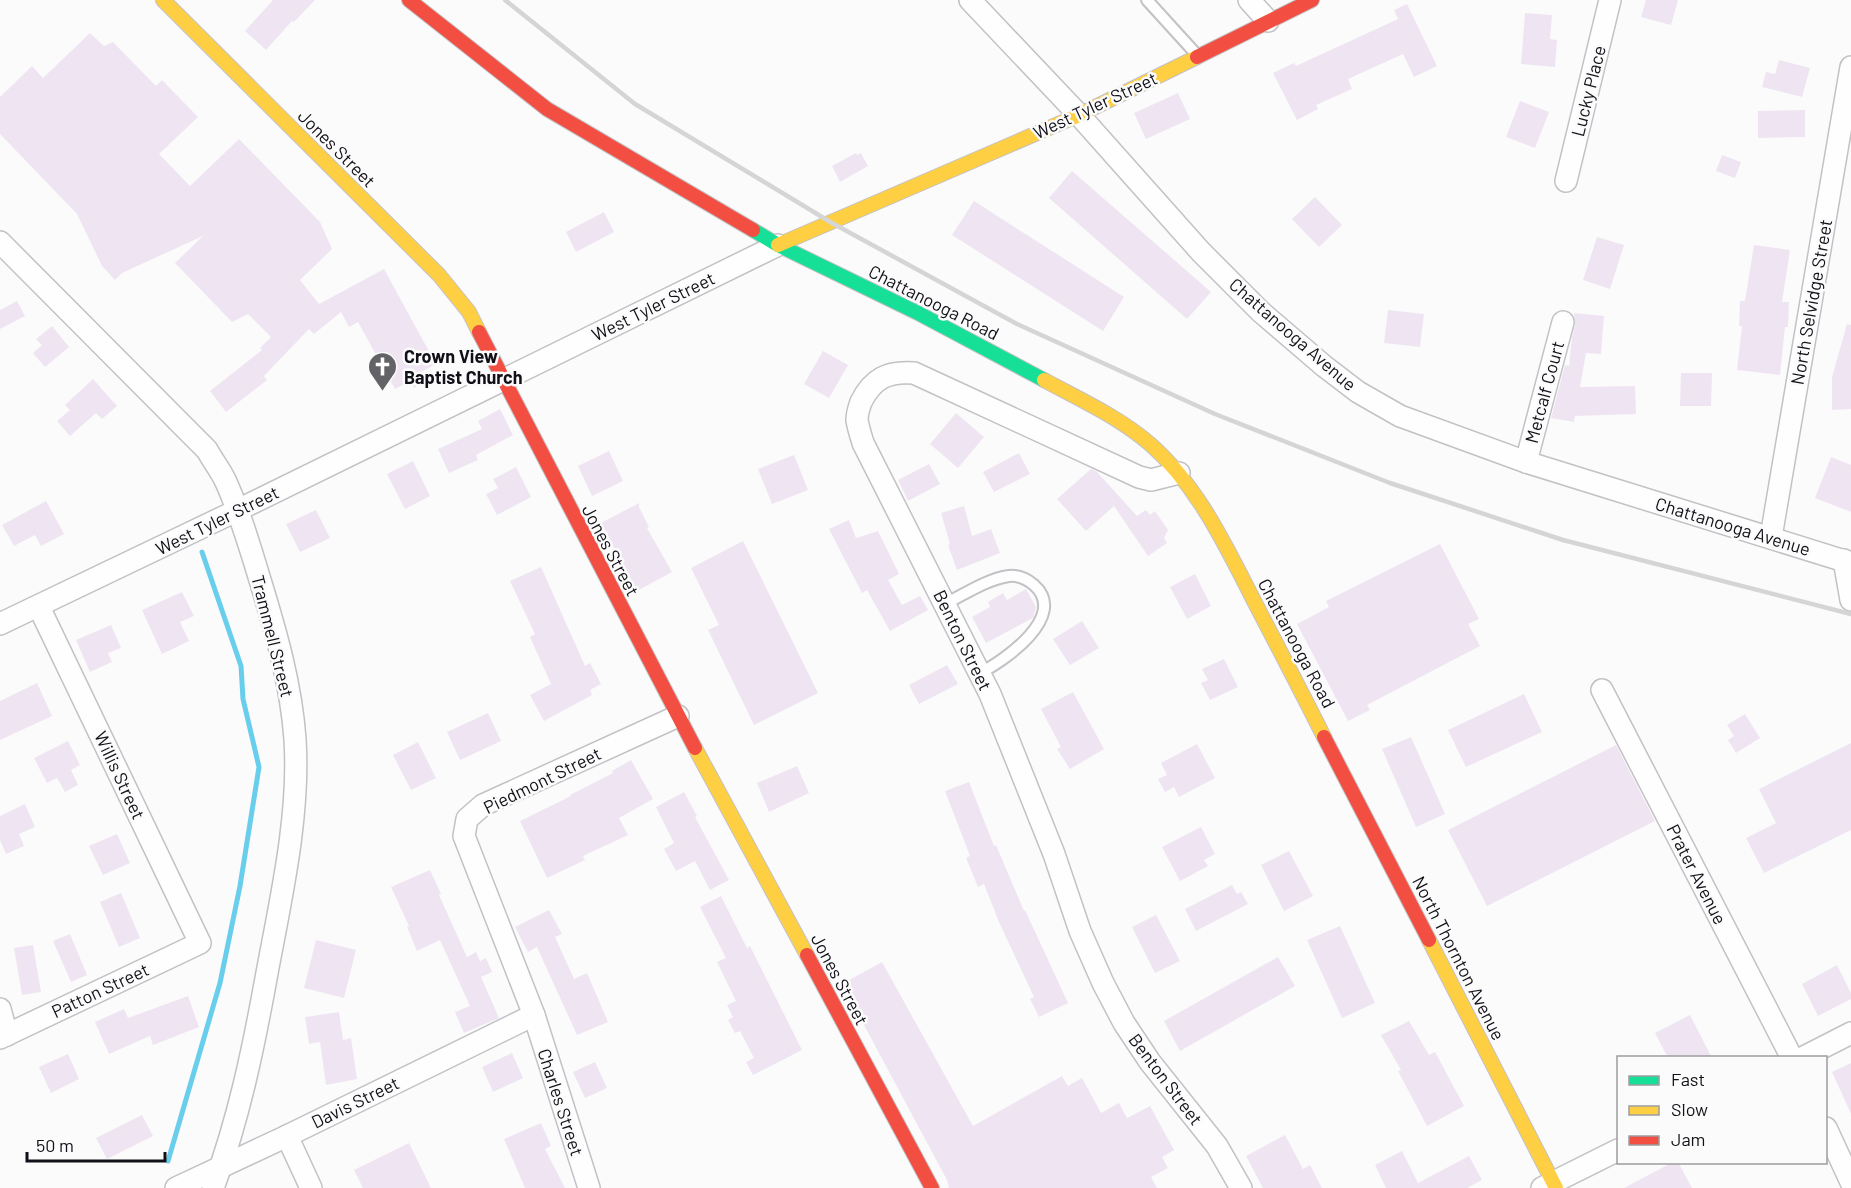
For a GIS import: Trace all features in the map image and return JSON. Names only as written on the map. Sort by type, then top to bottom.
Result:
[{"type":"street","name":"Jones Street","points":[[163,0],[439,275],[469,312],[678,716],[932,1188]]},
{"type":"street","name":"Chattanooga Road","points":[[409,0],[547,109],[778,244],[918,313],[1083,401],[1149,443],[1179,473],[1210,519],[1329,744]]},
{"type":"street","name":"Chattanooga Avenue","points":[[970,0],[1079,115],[1202,252],[1261,312],[1358,392],[1400,416],[1526,462],[1847,562]]},
{"type":"street","points":[[1249,0],[1268,21]]},
{"type":"street","name":"West Tyler Street","points":[[0,624],[238,510],[778,244],[832,223],[1079,115],[1312,0]]},
{"type":"street","name":"Lucky Place","points":[[1566,181],[1610,0]]},
{"type":"street","name":"North Selvidge Street","points":[[1771,537],[1851,67]]},
{"type":"street","name":"Trammell Street","points":[[0,242],[207,450],[225,479],[238,510],[274,625],[286,675],[295,740],[294,793],[289,848],[244,1085],[213,1188]]},
{"type":"street","name":"Metcalf Court","points":[[1526,462],[1563,322]]},
{"type":"street","name":"Benton Street","points":[[1179,473],[1151,480],[1139,477],[914,373],[888,374],[876,381],[867,390],[858,409],[857,420],[863,443],[980,673],[1005,730],[1054,854],[1080,931],[1103,983],[1124,1023],[1150,1062],[1216,1146],[1241,1188]]},
{"type":"street","points":[[1847,562],[1851,600]]},
{"type":"street","name":"Willis Street","points":[[39,607],[200,943]]},
{"type":"street","name":"Prater Avenue","points":[[1602,690],[1791,1056]]},
{"type":"street","name":"Piedmont Street","points":[[534,1015],[465,836],[467,819],[483,805],[678,716]]},
{"type":"street","name":"North Thornton Avenue","points":[[1329,744],[1550,1186]]},
{"type":"street","name":"Patton Street","points":[[3,1036],[200,943]]},
{"type":"street","points":[[0,1009],[3,1036]]},
{"type":"street","name":"Davis Street","points":[[176,1188],[534,1015]]},
{"type":"street","name":"Charles Street","points":[[534,1015],[589,1188]]},
{"type":"street","points":[[1806,1056],[1851,1033]]},
{"type":"street","points":[[1827,1130],[1851,1182]]},
{"type":"street","points":[[287,1136],[311,1188]]},
{"type":"street","points":[[1550,1186],[1617,1151]]},
{"type":"lane","points":[[1147,0],[1198,56]]},
{"type":"lane","points":[[945,604],[990,582],[1010,576],[1026,578],[1040,590],[1045,604],[1041,621],[1026,640],[992,667],[980,673]]},
{"type":"building","points":[[273,0],[315,0],[266,50],[245,31]]},
{"type":"building","points":[[1646,0],[1678,0],[1671,25],[1641,17]]},
{"type":"building","points":[[1407,4],[1437,66],[1414,77],[1403,54],[1348,79],[1352,89],[1316,105],[1318,109],[1297,120],[1273,73],[1294,63],[1296,66],[1398,19],[1394,10]]},
{"type":"building","points":[[1525,13],[1552,15],[1550,39],[1557,40],[1555,67],[1521,64]]},
{"type":"building","points":[[90,33],[104,46],[113,42],[156,86],[162,80],[198,117],[159,154],[190,186],[239,139],[320,222],[332,249],[300,280],[319,304],[384,269],[436,364],[421,372],[426,382],[414,388],[410,381],[395,389],[358,322],[349,327],[341,312],[314,334],[309,329],[264,376],[267,380],[226,412],[210,391],[262,350],[260,348],[271,337],[248,314],[232,322],[175,263],[203,236],[122,273],[115,280],[102,266],[77,214],[0,134],[0,97],[32,66],[43,78]]},
{"type":"building","points":[[1779,60],[1810,68],[1802,97],[1762,87],[1766,72],[1775,74]]},
{"type":"building","points":[[1178,93],[1190,119],[1146,139],[1134,113]]},
{"type":"building","points":[[1520,101],[1549,112],[1535,148],[1506,137]]},
{"type":"building","points":[[1805,110],[1805,137],[1758,138],[1758,111]]},
{"type":"building","points":[[856,153],[857,155],[861,153],[868,166],[840,182],[832,166]]},
{"type":"building","points":[[1722,155],[1741,162],[1735,178],[1716,171]]},
{"type":"building","points":[[1072,171],[1211,292],[1187,319],[1049,198]]},
{"type":"building","points":[[1315,197],[1342,225],[1319,247],[1292,219]]},
{"type":"building","points":[[974,201],[1124,297],[1103,331],[952,235]]},
{"type":"building","points":[[604,212],[614,232],[576,252],[566,232]]},
{"type":"building","points":[[1597,237],[1624,245],[1610,289],[1583,280]]},
{"type":"building","points":[[1754,245],[1790,250],[1782,302],[1789,302],[1788,327],[1785,327],[1780,375],[1737,370],[1742,326],[1739,326],[1740,301],[1745,301]]},
{"type":"building","points":[[17,301],[25,316],[0,329],[0,310]]},
{"type":"building","points":[[1388,310],[1424,314],[1420,347],[1384,343]]},
{"type":"building","points":[[1574,313],[1604,316],[1601,354],[1586,353],[1580,387],[1635,386],[1636,414],[1575,416],[1574,422],[1551,418],[1565,365],[1569,366],[1575,325]]},
{"type":"building","points":[[1847,324],[1851,325],[1851,409],[1832,410],[1832,377]]},
{"type":"building","points":[[52,326],[69,347],[45,367],[33,353],[42,345],[36,339]]},
{"type":"building","points":[[823,351],[848,365],[829,398],[804,384]]},
{"type":"building","points":[[1681,373],[1712,373],[1711,406],[1680,406]]},
{"type":"building","points":[[93,379],[117,406],[102,419],[96,413],[70,436],[57,421],[70,410],[65,405]]},
{"type":"building","points":[[500,409],[513,435],[476,455],[478,460],[449,473],[438,449],[482,429],[478,421]]},
{"type":"building","points":[[956,413],[984,437],[958,468],[930,444]]},
{"type":"building","points":[[609,451],[623,481],[592,496],[578,466]]},
{"type":"building","points":[[1019,453],[1030,474],[994,492],[983,472]]},
{"type":"building","points":[[794,455],[808,490],[772,504],[758,469]]},
{"type":"building","points":[[1831,457],[1851,465],[1851,512],[1815,498]]},
{"type":"building","points":[[413,461],[430,496],[405,509],[387,474]]},
{"type":"building","points":[[929,464],[940,484],[908,501],[898,480]]},
{"type":"building","points":[[516,467],[531,497],[497,515],[486,494],[498,488],[493,479]]},
{"type":"building","points":[[1091,469],[1096,471],[1137,516],[1146,510],[1150,515],[1155,511],[1168,530],[1164,538],[1167,543],[1148,556],[1114,506],[1086,531],[1057,499]]},
{"type":"building","points":[[46,501],[64,534],[41,546],[35,535],[14,546],[2,525]]},
{"type":"building","points":[[639,503],[649,527],[647,528],[672,572],[637,591],[601,523]]},
{"type":"building","points":[[964,506],[972,536],[991,529],[1000,553],[957,570],[948,545],[950,544],[941,513]]},
{"type":"building","points":[[316,510],[330,538],[300,552],[286,524]]},
{"type":"building","points":[[849,520],[856,538],[878,531],[899,574],[888,580],[902,605],[920,596],[928,610],[890,631],[867,590],[862,593],[829,529]]},
{"type":"building","points":[[743,541],[818,693],[754,725],[708,630],[719,625],[691,568]]},
{"type":"building","points":[[1440,544],[1479,619],[1468,624],[1480,646],[1367,705],[1370,710],[1348,721],[1297,624],[1329,607],[1326,601]]},
{"type":"building","points":[[541,567],[585,666],[590,663],[601,684],[590,690],[592,695],[544,721],[530,695],[551,684],[530,637],[535,634],[510,581]]},
{"type":"building","points":[[1195,574],[1211,606],[1187,619],[1170,587]]},
{"type":"building","points":[[1026,589],[1036,607],[1033,618],[986,643],[972,617],[990,607],[988,602],[1003,593],[1007,600]]},
{"type":"building","points":[[182,592],[194,616],[180,622],[189,641],[162,654],[142,610]]},
{"type":"building","points":[[1082,621],[1099,648],[1070,665],[1053,639]]},
{"type":"building","points":[[111,625],[121,648],[108,653],[112,662],[90,672],[76,640]]},
{"type":"building","points":[[1224,659],[1238,687],[1210,700],[1201,683],[1208,680],[1202,669]]},
{"type":"building","points":[[947,665],[958,684],[919,704],[909,685]]},
{"type":"building","points":[[37,683],[52,716],[0,740],[0,701]]},
{"type":"building","points":[[1073,692],[1104,749],[1070,769],[1057,749],[1061,747],[1041,709]]},
{"type":"building","points":[[1524,694],[1542,732],[1466,767],[1448,730]]},
{"type":"building","points":[[488,713],[501,741],[460,760],[447,732]]},
{"type":"building","points":[[1745,714],[1760,738],[1736,753],[1728,740],[1734,736],[1727,725]]},
{"type":"building","points":[[1411,737],[1445,814],[1416,827],[1382,749]]},
{"type":"building","points":[[68,741],[80,765],[71,770],[78,785],[65,792],[57,778],[47,783],[34,758]]},
{"type":"building","points":[[418,742],[436,778],[411,790],[393,755]]},
{"type":"building","points":[[1851,743],[1851,830],[1764,873],[1746,838],[1776,823],[1759,789]]},
{"type":"building","points":[[1197,744],[1215,778],[1179,797],[1174,787],[1165,792],[1158,779],[1167,775],[1161,763]]},
{"type":"building","points":[[1616,745],[1655,821],[1487,906],[1448,830]]},
{"type":"building","points":[[631,760],[653,799],[619,818],[628,835],[583,856],[585,860],[547,878],[520,821],[613,773],[612,771]]},
{"type":"building","points":[[797,766],[809,793],[769,812],[757,783]]},
{"type":"building","points":[[969,782],[994,846],[996,845],[1024,911],[1068,1003],[1039,1017],[1030,999],[1034,997],[984,884],[978,887],[966,858],[970,856],[945,791]]},
{"type":"building","points":[[684,792],[729,880],[710,890],[695,861],[676,871],[664,849],[674,843],[656,807]]},
{"type":"building","points":[[25,804],[35,827],[19,834],[24,846],[6,854],[0,840],[0,816]]},
{"type":"building","points":[[1201,827],[1215,854],[1204,860],[1208,866],[1180,881],[1162,847]]},
{"type":"building","points":[[117,834],[130,863],[103,875],[89,846]]},
{"type":"building","points":[[1289,851],[1313,896],[1284,911],[1261,865]]},
{"type":"building","points":[[430,870],[467,957],[476,952],[480,961],[486,958],[492,972],[481,977],[499,1018],[464,1033],[455,1012],[470,1006],[440,940],[417,951],[407,927],[409,926],[391,887]]},
{"type":"building","points":[[1232,885],[1237,894],[1241,892],[1248,904],[1196,931],[1185,909]]},
{"type":"building","points":[[121,893],[140,938],[119,947],[100,902]]},
{"type":"building","points":[[721,896],[747,948],[750,946],[802,1050],[753,1075],[746,1062],[754,1058],[740,1031],[735,1033],[728,1020],[733,1017],[727,1005],[736,1001],[717,962],[726,958],[700,907]]},
{"type":"building","points":[[549,910],[562,934],[555,937],[574,979],[587,973],[608,1022],[577,1035],[537,947],[528,952],[515,927]]},
{"type":"building","points":[[1156,915],[1180,961],[1155,973],[1132,927]]},
{"type":"building","points":[[1340,926],[1375,1003],[1342,1018],[1307,940]]},
{"type":"building","points":[[70,934],[87,975],[71,982],[53,941]]},
{"type":"building","points":[[316,940],[356,950],[344,998],[304,988]]},
{"type":"building","points":[[33,945],[41,992],[22,995],[14,948]]},
{"type":"building","points":[[1278,957],[1295,986],[1180,1051],[1164,1021]]},
{"type":"building","points":[[882,962],[973,1126],[1062,1076],[1068,1086],[1082,1078],[1101,1113],[1119,1103],[1127,1118],[1150,1106],[1174,1150],[1162,1157],[1168,1168],[1151,1177],[1157,1188],[949,1188],[947,1180],[842,984]]},
{"type":"building","points":[[1837,965],[1851,993],[1851,999],[1818,1016],[1802,984]]},
{"type":"building","points":[[188,996],[199,1027],[153,1045],[150,1036],[109,1054],[95,1022],[124,1009],[128,1018]]},
{"type":"building","points":[[339,1012],[343,1040],[351,1038],[357,1079],[326,1085],[320,1042],[309,1044],[305,1017]]},
{"type":"building","points":[[1690,1015],[1711,1056],[1667,1056],[1655,1033]]},
{"type":"building","points":[[1409,1021],[1429,1055],[1435,1052],[1464,1106],[1427,1126],[1398,1071],[1401,1070],[1381,1035]]},
{"type":"building","points":[[512,1053],[523,1078],[493,1092],[482,1067]]},
{"type":"building","points":[[68,1054],[79,1079],[51,1093],[39,1067]]},
{"type":"building","points":[[595,1062],[607,1088],[585,1098],[573,1072]]},
{"type":"building","points":[[1851,1063],[1851,1114],[1832,1072]]},
{"type":"building","points":[[142,1115],[153,1136],[107,1159],[96,1138]]},
{"type":"building","points":[[541,1123],[551,1146],[545,1149],[565,1188],[525,1188],[504,1139]]},
{"type":"building","points":[[1285,1135],[1303,1169],[1310,1165],[1322,1188],[1263,1188],[1246,1156]]},
{"type":"building","points":[[409,1143],[431,1188],[363,1188],[354,1170]]},
{"type":"building","points":[[1402,1151],[1418,1183],[1469,1156],[1482,1180],[1467,1188],[1386,1188],[1375,1165]]},
{"type":"building","points":[[1669,1164],[1679,1164],[1692,1188],[1624,1188]]},
{"type":"waterway","points":[[168,1161],[220,983],[240,886],[259,767],[243,699],[241,666],[202,552]]},
{"type":"railway","points":[[505,0],[635,104],[832,223],[1017,324],[1215,414],[1390,483],[1563,540],[1851,614]]},
{"type":"traffic: fast","points":[[753,230],[778,245],[918,313],[1044,380]]},
{"type":"traffic: slow","points":[[163,0],[439,275],[469,312],[479,332]]},
{"type":"traffic: slow","points":[[778,245],[1079,115],[1197,57]]},
{"type":"traffic: slow","points":[[1044,380],[1138,434],[1167,460],[1182,478],[1209,516],[1324,737]]},
{"type":"traffic: slow","points":[[695,748],[807,955]]},
{"type":"traffic: slow","points":[[1429,940],[1556,1188]]},
{"type":"traffic: jam","points":[[409,0],[547,109],[753,230]]},
{"type":"traffic: jam","points":[[1197,57],[1312,0]]},
{"type":"traffic: jam","points":[[479,332],[695,748]]},
{"type":"traffic: jam","points":[[1324,737],[1429,940]]},
{"type":"traffic: jam","points":[[807,955],[932,1188]]},
{"type":"place","name":"Crown View Baptist Church","points":[[383,392]]}]
